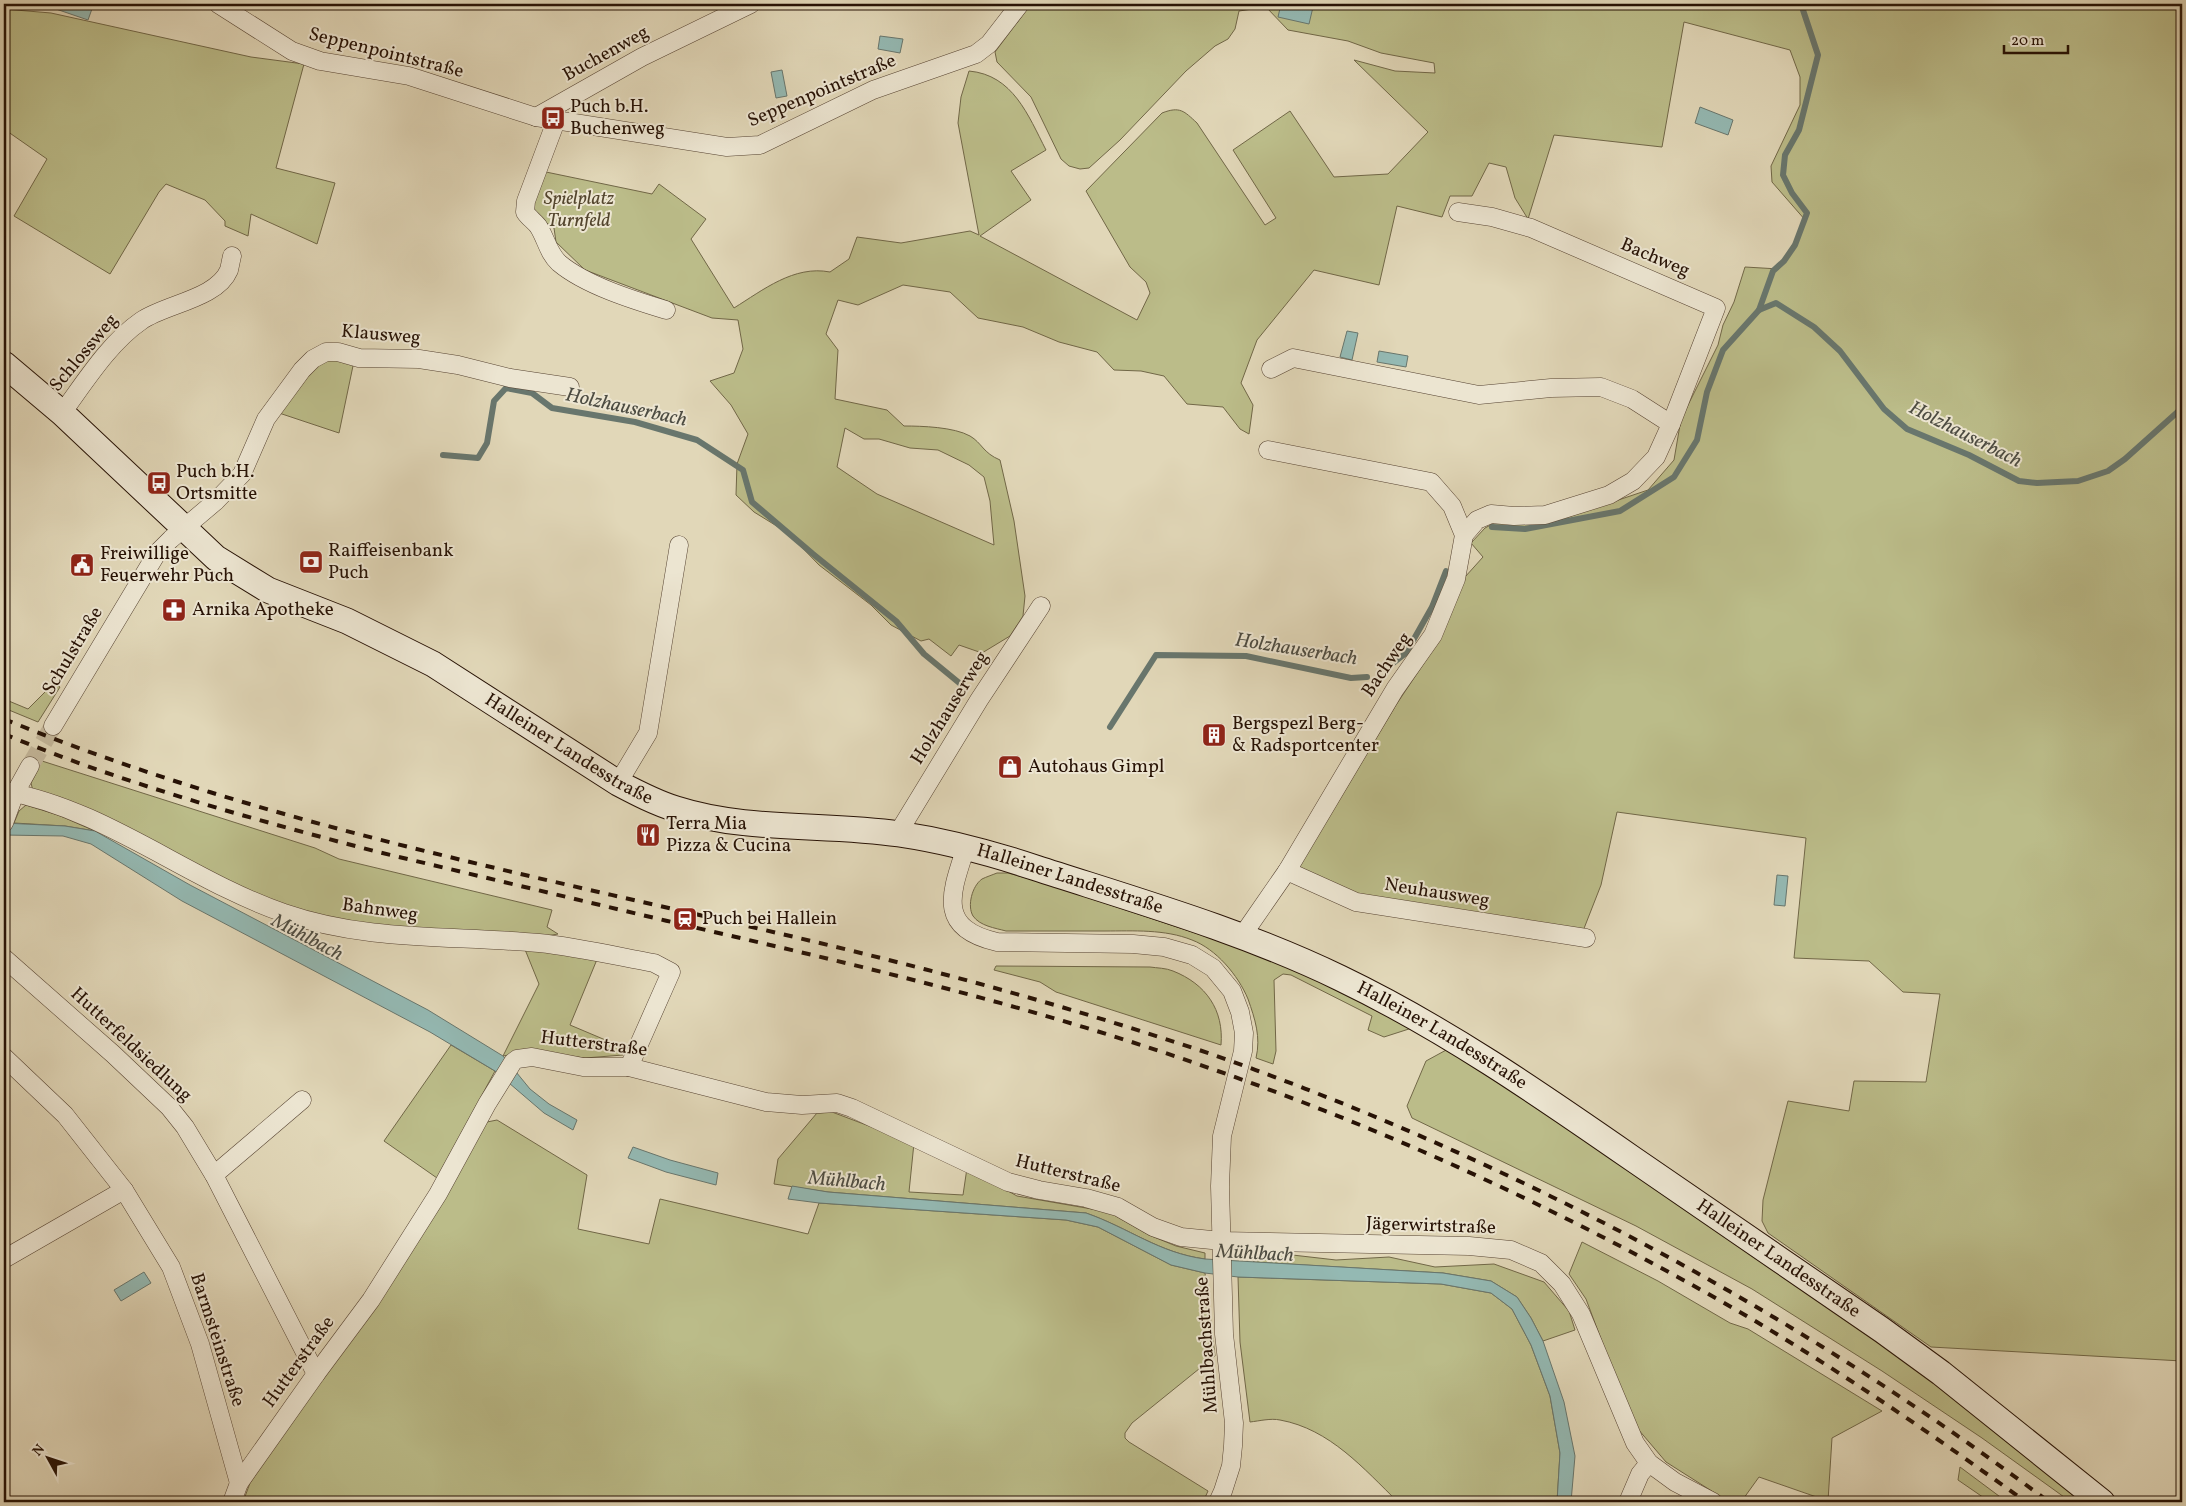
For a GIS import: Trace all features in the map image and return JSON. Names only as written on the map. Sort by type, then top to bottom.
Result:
[{"type":"main road","name":"Halleiner Landesstraße","points":[[4,364],[62,413],[216,558],[268,590],[347,621],[433,664],[618,783],[647,798],[677,810],[707,817],[754,823],[898,833],[966,847],[1031,866],[1242,936],[1287,954],[1366,991],[1437,1030],[1500,1068],[1926,1362],[2102,1502]]},
{"type":"street","name":"Seppenpointstraße","points":[[218,4],[292,51],[320,62],[409,76],[536,117],[727,146],[760,145],[873,90],[976,54],[989,44],[1020,4]]},
{"type":"street","name":"Buchenweg","points":[[536,117],[642,57],[751,4]]},
{"type":"street","points":[[556,121],[526,201],[525,212],[537,226],[551,254],[560,264],[590,282],[625,297],[666,310]]},
{"type":"street","name":"Bachweg","points":[[1242,936],[1287,871],[1395,689],[1433,635],[1456,579],[1464,535],[1477,520],[1491,514],[1514,516],[1545,514],[1609,495],[1632,481],[1656,457],[1716,308],[1531,228],[1492,217],[1458,212]]},
{"type":"street","name":"Schlossweg","points":[[62,413],[99,364],[124,335],[141,320],[218,285],[228,271],[232,256]]},
{"type":"street","name":"Klausweg","points":[[184,528],[216,502],[242,474],[266,419],[302,370],[313,359],[326,352],[338,352],[359,358],[419,359],[458,365],[510,378],[570,387]]},
{"type":"street","points":[[1271,369],[1293,358],[1479,395],[1551,388],[1601,387],[1632,399],[1670,424]]},
{"type":"street","points":[[1268,450],[1431,482],[1452,506],[1464,535]]},
{"type":"street","name":"Schulstraße","points":[[53,726],[157,553],[184,528]]},
{"type":"street","points":[[618,783],[648,732],[679,545]]},
{"type":"street","name":"Holzhauserweg","points":[[898,833],[979,700],[1041,606]]},
{"type":"street","points":[[4,821],[9,792],[30,766]]},
{"type":"street","name":"Bahnweg","points":[[9,792],[51,804],[98,823],[240,896],[285,913],[329,925],[380,934],[537,943],[654,963],[670,972],[629,1067]]},
{"type":"street","name":"Mühlbachstraße","points":[[966,847],[953,889],[952,903],[958,920],[966,930],[979,938],[997,942],[1134,944],[1164,947],[1192,955],[1213,968],[1232,992],[1240,1012],[1244,1033],[1243,1051],[1222,1136],[1220,1186],[1224,1334],[1234,1423],[1233,1446],[1231,1466],[1224,1491],[1218,1502]]},
{"type":"street","name":"Neuhausweg","points":[[1287,871],[1356,902],[1586,938]]},
{"type":"street","name":"Hutterfeldsiedlung","points":[[4,958],[114,1054],[169,1107],[185,1127],[214,1175],[316,1374]]},
{"type":"street","name":"Barmsteinstraße","points":[[4,1057],[65,1116],[124,1190],[170,1267],[200,1344],[239,1484]]},
{"type":"street","name":"Hutterstraße","points":[[232,1502],[239,1484],[316,1374],[371,1300],[438,1194],[500,1082],[517,1059],[532,1057],[583,1067],[629,1067],[766,1102],[802,1105],[837,1103],[861,1112],[1008,1182],[1039,1190],[1086,1198],[1118,1207],[1153,1227],[1222,1249]]},
{"type":"street","points":[[214,1175],[302,1100]]},
{"type":"street","points":[[4,1259],[124,1190]]},
{"type":"street","name":"Jägerwirtstraße","points":[[1222,1249],[1468,1246],[1511,1250],[1541,1263],[1562,1284],[1581,1314],[1635,1443],[1648,1463],[1676,1482],[1713,1502]]},
{"type":"street","points":[[1628,1502],[1640,1474],[1648,1463]]},
{"type":"green space","name":"Spielplatz Turnfeld","points":[[1031,4],[2182,4],[2182,1361],[1931,1347],[1768,1233],[1762,1221],[1763,1200],[1788,1101],[1849,1111],[1854,1081],[1926,1082],[1940,994],[1903,992],[1869,961],[1794,958],[1806,838],[1617,812],[1601,885],[1583,931],[1359,898],[1299,867],[1396,705],[1438,642],[1465,577],[1483,557],[1471,543],[1485,528],[1498,521],[1523,523],[1565,518],[1648,490],[1674,460],[1681,419],[1718,345],[1723,325],[1734,302],[1745,267],[1779,269],[1806,221],[1772,182],[1771,166],[1800,105],[1800,77],[1790,50],[1684,22],[1662,147],[1554,135],[1528,219],[1515,198],[1506,167],[1489,163],[1472,196],[1450,196],[1442,217],[1397,206],[1379,285],[1314,270],[1257,340],[1241,383],[1253,405],[1249,434],[1240,429],[1223,407],[1187,404],[1164,376],[1141,371],[1114,370],[1097,352],[1059,342],[1023,327],[978,318],[950,292],[903,285],[858,305],[838,300],[826,334],[838,350],[835,399],[887,410],[904,426],[938,428],[963,433],[970,436],[990,454],[1000,460],[1014,521],[1025,596],[1023,616],[1010,636],[982,653],[959,645],[951,656],[929,639],[921,641],[891,625],[871,605],[819,565],[788,533],[754,512],[736,495],[737,464],[748,434],[731,405],[710,381],[734,373],[743,349],[738,320],[712,318],[585,270],[556,242],[554,228],[535,215],[532,206],[546,172],[652,194],[659,184],[706,219],[691,239],[734,308],[768,287],[791,276],[804,272],[830,272],[849,259],[857,237],[901,243],[970,231],[979,235],[958,123],[961,97],[969,71],[984,74],[997,80],[1008,89],[1033,123],[1046,150],[1011,171],[1031,200],[980,236],[1137,320],[1150,293],[1146,282],[1130,267],[1086,191],[1162,113],[1178,110],[1189,115],[1197,123],[1265,225],[1276,218],[1233,150],[1290,111],[1334,177],[1388,174],[1428,132],[1354,60],[1395,71],[1435,73],[1434,63],[1381,53],[1348,41],[1288,30],[1266,7],[1239,11],[1235,29],[1228,39],[1215,46],[1186,71],[1120,140],[1089,168],[1080,169],[1069,166],[1061,159],[1031,97],[997,62],[995,52]],"holes":[[[845,428],[864,439],[879,439],[910,448],[938,450],[969,465],[984,477],[990,501],[994,545],[877,494],[837,467]]]},
{"type":"green space","points":[[4,9],[51,13],[251,57],[304,64],[276,168],[335,183],[317,244],[251,214],[248,236],[225,226],[225,221],[205,200],[166,184],[159,192],[110,274],[14,216],[47,159],[4,129]]},
{"type":"green space","points":[[326,357],[354,361],[339,433],[276,412]]},
{"type":"green space","points":[[54,683],[60,687],[38,722],[4,708],[4,699],[28,709]]},
{"type":"green space","points":[[42,761],[315,848],[339,859],[552,910],[547,927],[558,934],[534,938],[429,935],[287,910],[33,791],[31,783]]},
{"type":"green space","points":[[26,805],[58,815],[95,831],[65,826],[14,823],[19,811]]},
{"type":"green space","points":[[997,873],[1008,873],[1044,883],[1271,958],[1342,991],[1412,1028],[1384,1037],[1368,1030],[1372,1016],[1291,975],[1283,974],[1274,980],[1276,1051],[1273,1064],[1256,1058],[1258,1035],[1248,999],[1232,972],[1218,956],[1192,940],[1160,932],[1006,931],[988,926],[973,916],[970,907],[973,891],[978,882]]},
{"type":"green space","points":[[524,947],[598,957],[570,1025],[622,1047],[623,1055],[585,1058],[530,1051],[503,1056],[539,984]]},
{"type":"green space","points":[[996,966],[1150,967],[1170,970],[1185,976],[1195,983],[1210,1000],[1219,1020],[1221,1045],[1056,992],[1040,982],[994,970]]},
{"type":"green space","points":[[451,1045],[495,1071],[437,1178],[384,1141]]},
{"type":"green space","points":[[1448,1049],[1495,1078],[1914,1365],[2085,1502],[2071,1502],[1982,1438],[1882,1371],[1752,1289],[1636,1226],[1412,1118],[1407,1106],[1426,1061]]},
{"type":"green space","points":[[832,1112],[914,1143],[909,1192],[963,1195],[967,1168],[1017,1196],[1109,1212],[1149,1235],[1176,1246],[1205,1253],[1205,1259],[1188,1256],[1158,1246],[1086,1213],[828,1192],[774,1184],[778,1159],[817,1113]]},
{"type":"green space","points":[[497,1120],[587,1175],[578,1229],[649,1244],[660,1199],[808,1234],[819,1203],[1066,1220],[1098,1227],[1171,1265],[1205,1273],[1215,1356],[1132,1423],[1125,1433],[1125,1438],[1129,1442],[1208,1491],[1203,1502],[243,1502],[250,1483],[478,1131],[487,1122]]},
{"type":"green space","points":[[1582,1242],[1658,1281],[1730,1323],[1748,1329],[1882,1411],[1832,1438],[1828,1501],[1759,1477],[1741,1502],[1729,1502],[1666,1462],[1632,1422],[1586,1299],[1569,1274]]},
{"type":"green space","points":[[1275,1253],[1336,1260],[1389,1257],[1435,1267],[1494,1264],[1544,1282],[1569,1311],[1575,1330],[1543,1341],[1517,1297],[1491,1281],[1443,1273],[1253,1262]]},
{"type":"green space","points":[[1238,1277],[1441,1284],[1491,1293],[1512,1309],[1531,1345],[1550,1396],[1560,1453],[1557,1502],[1398,1502],[1345,1452],[1315,1432],[1280,1420],[1269,1419],[1250,1422],[1240,1342]]},
{"type":"green space","points":[[1960,1467],[2007,1502],[1990,1502],[1958,1480]]},
{"type":"water","points":[[54,4],[87,4],[93,6],[88,20],[53,8]]},
{"type":"water","points":[[1281,4],[1299,4],[1313,7],[1309,24],[1278,17]]},
{"type":"water","points":[[880,36],[903,39],[900,53],[878,49]]},
{"type":"water","points":[[782,70],[787,96],[776,98],[771,72]]},
{"type":"water","points":[[1700,107],[1733,120],[1728,135],[1695,123]]},
{"type":"water","points":[[1347,331],[1358,333],[1352,360],[1340,357]]},
{"type":"water","points":[[1379,351],[1408,356],[1406,367],[1377,362]]},
{"type":"water","points":[[4,823],[65,826],[95,831],[190,885],[428,1010],[503,1056],[530,1089],[549,1104],[577,1120],[573,1130],[544,1113],[495,1071],[430,1032],[182,901],[91,844],[63,836],[4,835]]},
{"type":"water","points":[[1777,875],[1788,876],[1785,906],[1774,905]]},
{"type":"water","points":[[633,1147],[670,1160],[718,1173],[716,1185],[666,1172],[628,1158]]},
{"type":"water","points":[[792,1186],[828,1192],[1086,1213],[1158,1246],[1188,1256],[1205,1259],[1443,1273],[1491,1281],[1517,1297],[1543,1341],[1564,1402],[1575,1456],[1571,1502],[1557,1502],[1560,1453],[1550,1396],[1531,1345],[1512,1309],[1491,1293],[1441,1284],[1238,1277],[1205,1273],[1171,1265],[1098,1227],[1066,1220],[819,1203],[788,1199]]},
{"type":"water","points":[[144,1272],[151,1283],[121,1301],[114,1290]]},
{"type":"waterway","name":"Holzhauserbach","points":[[1492,527],[1525,529],[1620,511],[1674,477],[1697,440],[1707,392],[1723,350],[1759,310],[1773,271],[1784,261],[1795,245],[1807,213],[1792,193],[1783,175],[1785,155],[1799,130],[1818,55],[1801,4]]},
{"type":"waterway","name":"Holzhauserbach","points":[[1759,310],[1776,303],[1814,327],[1840,351],[1884,409],[1907,429],[1969,455],[2019,481],[2037,483],[2078,481],[2108,471],[2125,459],[2182,408]]},
{"type":"waterway","name":"Holzhauserbach","points":[[443,455],[478,458],[487,443],[494,401],[506,388],[532,393],[552,408],[635,422],[697,440],[743,470],[752,502],[896,621],[924,654],[963,686]]},
{"type":"waterway","name":"Holzhauserbach","points":[[1392,664],[1406,653],[1432,607],[1446,571]]},
{"type":"waterway","name":"Holzhauserbach","points":[[1110,727],[1156,655],[1246,656],[1351,678],[1367,677]]},
{"type":"tunnel","points":[[30,766],[53,726]]},
{"type":"railway","points":[[4,719],[116,761],[229,798],[459,859],[808,940],[924,969],[1068,1009],[1175,1042],[1323,1096],[1433,1141],[1541,1192],[1647,1246],[1751,1304],[1853,1366],[1952,1432],[2049,1502]]},
{"type":"railway","points":[[4,734],[142,785],[283,827],[378,852],[837,961],[963,993],[1088,1028],[1275,1092],[1338,1116],[1462,1169],[1584,1227],[1703,1291],[1787,1340],[1827,1366],[1948,1446],[2026,1502]]},
{"type":"place","name":"Puch b.H. Buchenweg","points":[[553,118]]},
{"type":"place","name":"Puch b.H. Ortsmitte","points":[[159,483]]},
{"type":"place","name":"Raiffeisenbank Puch","points":[[311,562]]},
{"type":"place","name":"Freiwillige Feuerwehr Puch","points":[[82,565]]},
{"type":"place","name":"Arnika Apotheke","points":[[174,610]]},
{"type":"place","name":"Bergspezl Berg- & Radsportcenter","points":[[1214,735]]},
{"type":"place","name":"Autohaus Gimpl","points":[[1010,767]]},
{"type":"place","name":"Terra Mia Pizza & Cucina","points":[[648,835]]},
{"type":"place","name":"Puch bei Hallein","points":[[685,919]]},
{"type":"water label","name":"Mühlbach","points":[[307,938]]},
{"type":"water label","name":"Mühlbach","points":[[847,1182]]},
{"type":"water label","name":"Mühlbach","points":[[1255,1254]]}]
